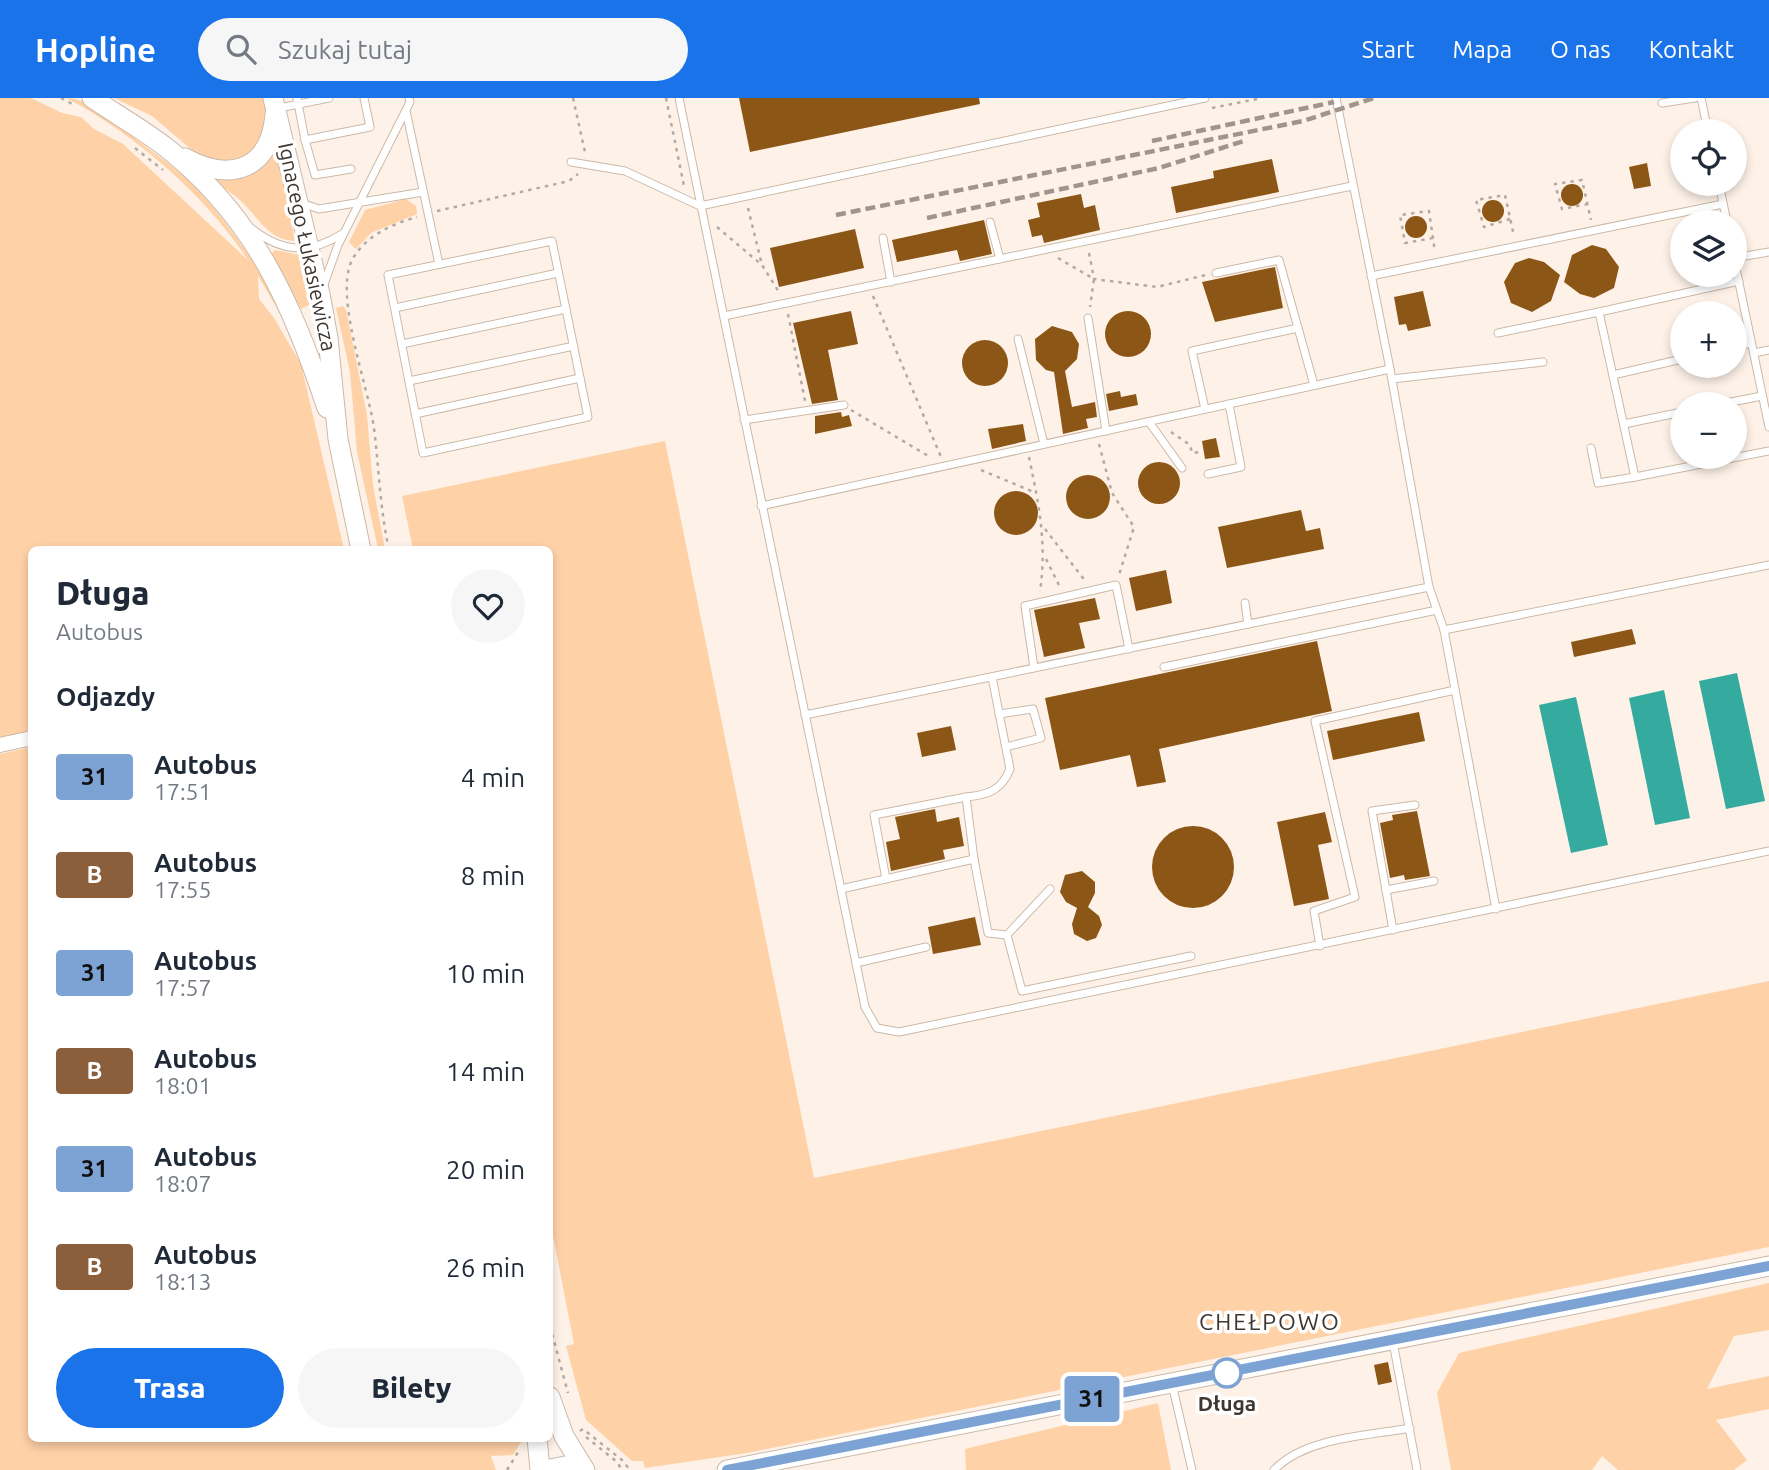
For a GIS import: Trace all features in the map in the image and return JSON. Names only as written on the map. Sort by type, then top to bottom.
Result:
[{"type":"main road","name":"Ignacego Łukasiewicza","points":[[275,103],[320,295],[328,338],[338,439],[360,546]]},
{"type":"main road","points":[[169,150],[201,167],[222,172],[247,166],[265,150],[274,131],[275,103]]},
{"type":"main road","name":"Ignacego Łukasiewicza","points":[[88,104],[169,150],[237,217],[272,271],[294,315],[338,439]]},
{"type":"main road","points":[[734,1469],[1394,1342],[1769,1266]]},
{"type":"main road","points":[[553,1405],[564,1436],[583,1470]]},
{"type":"main road","points":[[538,1442],[542,1470],[565,1465],[583,1470]]},
{"type":"street","points":[[0,745],[28,739]]},
{"type":"lane","points":[[275,103],[330,98]]},
{"type":"lane","points":[[305,140],[370,127],[364,98]]},
{"type":"lane","points":[[320,295],[344,233],[406,111],[409,98]]},
{"type":"lane","points":[[679,98],[865,1007],[877,1028],[900,1032],[1769,851]]},
{"type":"lane","points":[[572,162],[625,171],[700,206],[1182,100],[1205,98]]},
{"type":"lane","points":[[1336,98],[1392,379],[1429,587],[1444,630],[1496,909]]},
{"type":"lane","points":[[1662,103],[1695,98]]},
{"type":"lane","points":[[1701,98],[1705,119]]},
{"type":"lane","points":[[298,101],[315,176],[351,169]]},
{"type":"lane","points":[[406,111],[439,264]]},
{"type":"lane","points":[[724,316],[1352,186]]},
{"type":"lane","points":[[298,202],[319,209],[423,192]]},
{"type":"lane","points":[[1721,196],[1724,210]]},
{"type":"lane","points":[[1371,276],[1723,204]]},
{"type":"lane","points":[[237,217],[267,241],[294,250],[308,249],[344,233]]},
{"type":"lane","points":[[990,222],[1000,259]]},
{"type":"lane","points":[[883,238],[891,282]]},
{"type":"lane","points":[[552,241],[558,273],[588,417],[423,453],[388,275],[552,241]]},
{"type":"lane","points":[[1747,256],[1769,252]]},
{"type":"lane","points":[[1216,273],[1279,260],[1314,385]]},
{"type":"lane","points":[[395,308],[558,273]]},
{"type":"lane","points":[[1498,333],[1712,287]]},
{"type":"lane","points":[[1740,287],[1769,427]]},
{"type":"lane","points":[[402,344],[566,309]]},
{"type":"lane","points":[[1599,312],[1635,477]]},
{"type":"lane","points":[[1088,318],[1107,431]]},
{"type":"lane","points":[[1205,409],[1192,351],[1298,328]]},
{"type":"lane","points":[[1018,339],[1044,444]]},
{"type":"lane","points":[[1747,344],[1751,343]]},
{"type":"lane","points":[[409,381],[574,346]]},
{"type":"lane","points":[[1754,353],[1769,349]]},
{"type":"lane","points":[[1392,379],[1543,362]]},
{"type":"lane","points":[[1613,375],[1670,362]]},
{"type":"lane","points":[[761,506],[1390,369]]},
{"type":"lane","points":[[415,414],[580,377]]},
{"type":"lane","points":[[1747,399],[1762,396]]},
{"type":"lane","points":[[1208,474],[1241,467],[1229,404]]},
{"type":"lane","points":[[744,420],[844,405]]},
{"type":"lane","points":[[1624,424],[1670,414]]},
{"type":"lane","points":[[1151,421],[1182,468]]},
{"type":"lane","points":[[1591,448],[1598,483],[1769,451]]},
{"type":"lane","points":[[1444,630],[1769,565]]},
{"type":"lane","points":[[1034,668],[1025,606],[1116,584],[1129,649]]},
{"type":"lane","points":[[805,715],[1429,587]]},
{"type":"lane","points":[[1245,603],[1248,624]]},
{"type":"lane","points":[[1164,667],[1437,610]]},
{"type":"lane","points":[[886,879],[874,815],[994,791],[1004,783],[1010,769],[992,677]]},
{"type":"lane","points":[[1320,946],[1314,911],[1355,897],[1315,721],[1455,690]]},
{"type":"lane","points":[[999,714],[1034,709],[1041,738],[1006,747]]},
{"type":"lane","points":[[966,797],[988,933],[1007,935]]},
{"type":"lane","points":[[1393,930],[1372,811],[1415,804]]},
{"type":"lane","points":[[841,889],[974,859]]},
{"type":"lane","points":[[1386,890],[1434,881]]},
{"type":"lane","points":[[1007,935],[1050,889]]},
{"type":"lane","points":[[1007,935],[1022,991],[1191,956]]},
{"type":"lane","points":[[856,963],[926,947]]},
{"type":"lane","points":[[1394,1342],[1417,1470]]},
{"type":"lane","points":[[1172,1383],[1192,1470]]},
{"type":"lane","points":[[1274,1470],[1304,1451],[1326,1444],[1410,1428]]},
{"type":"path","points":[[61,98],[88,104]]},
{"type":"path","points":[[388,546],[379,504],[374,427],[345,287],[355,255],[372,236],[427,214],[482,199],[569,181],[584,166],[586,155],[573,98]]},
{"type":"path","points":[[666,98],[687,199]]},
{"type":"path","points":[[131,145],[168,174]]},
{"type":"path","points":[[1588,204],[1562,209],[1555,184],[1582,180],[1588,204],[1594,230]]},
{"type":"path","points":[[1510,219],[1484,227],[1476,200],[1505,195],[1516,246]]},
{"type":"path","points":[[1433,238],[1405,243],[1400,215],[1429,211],[1433,238],[1436,263]]},
{"type":"path","points":[[702,215],[762,265],[786,303],[807,411]]},
{"type":"path","points":[[1086,241],[1094,279],[1088,318]]},
{"type":"path","points":[[1043,250],[1094,279],[1157,287],[1216,273]]},
{"type":"path","points":[[869,286],[945,466]]},
{"type":"path","points":[[844,405],[945,466]]},
{"type":"path","points":[[1151,421],[1190,445],[1192,453],[1201,452]]},
{"type":"path","points":[[1096,434],[1112,493],[1134,527],[1116,584]]},
{"type":"path","points":[[1027,448],[1043,527],[1045,557],[1038,603]]},
{"type":"path","points":[[962,462],[1036,493]]},
{"type":"path","points":[[1043,527],[1092,590]]},
{"type":"path","points":[[1045,557],[1064,597]]},
{"type":"path","points":[[553,1336],[571,1405]]},
{"type":"path","points":[[576,1425],[585,1437],[617,1462],[622,1470]]},
{"type":"shaded area","points":[[0,98],[31,98],[62,113],[81,117],[94,129],[123,144],[248,260],[211,213],[167,168],[117,129],[66,98],[90,105],[182,174],[204,196],[254,263],[286,316],[281,315],[258,276],[259,299],[274,318],[301,364],[343,546],[28,546],[28,735],[0,741]]},
{"type":"shaded area","points":[[114,98],[265,98],[268,108],[266,133],[244,159],[229,164],[199,156],[152,116]]},
{"type":"shaded area","points":[[275,149],[295,241],[278,237],[264,227],[241,201],[213,180],[215,175]]},
{"type":"shaded area","points":[[406,199],[416,206],[417,214],[371,233],[356,249],[349,242],[365,210]]},
{"type":"shaded area","points":[[275,250],[300,255],[309,305],[301,309],[271,254]]},
{"type":"shaded area","points":[[343,306],[346,310],[367,415],[373,485],[384,546],[377,546],[357,452],[350,372],[336,308]]},
{"type":"shaded area","points":[[665,441],[814,1178],[1769,981],[1769,1247],[747,1453],[645,1468],[643,1461],[632,1461],[586,1420],[566,1346],[574,1344],[553,1236],[553,546],[412,546],[402,496]]},
{"type":"shaded area","points":[[28,748],[28,1442],[521,1442],[513,1455],[491,1456],[496,1470],[0,1470],[0,754]]},
{"type":"shaded area","points":[[1769,1283],[1769,1330],[1734,1336],[1707,1389],[1769,1376],[1769,1409],[1716,1420],[1747,1460],[1734,1470],[1618,1470],[1602,1456],[1592,1470],[1451,1470],[1437,1393],[1459,1353]]},
{"type":"shaded area","points":[[1158,1403],[1171,1470],[966,1470],[965,1449]]},
{"type":"water","points":[[1737,673],[1765,801],[1726,809],[1699,681]]},
{"type":"water","points":[[1664,690],[1690,818],[1655,825],[1629,698]]},
{"type":"water","points":[[1576,697],[1608,845],[1571,853],[1539,705]]},
{"type":"building","points":[[739,98],[979,98],[980,104],[750,152]]},
{"type":"building","points":[[1272,159],[1279,192],[1176,213],[1171,187],[1214,178],[1213,171]]},
{"type":"building","points":[[1647,163],[1651,186],[1634,189],[1629,167]]},
{"type":"building","points":[[1572,184],[1580,187],[1583,195],[1580,203],[1572,206],[1564,203],[1561,195],[1564,187]]},
{"type":"building","points":[[1081,194],[1084,208],[1095,205],[1100,230],[1044,243],[1042,235],[1032,237],[1028,220],[1040,217],[1037,203]]},
{"type":"building","points":[[1493,200],[1501,203],[1504,211],[1501,219],[1493,222],[1485,219],[1482,211],[1485,203]]},
{"type":"building","points":[[1416,216],[1424,219],[1427,227],[1424,235],[1416,238],[1408,235],[1405,227],[1408,219]]},
{"type":"building","points":[[984,220],[992,254],[960,261],[957,250],[897,262],[892,240]]},
{"type":"building","points":[[855,229],[864,268],[779,287],[770,248]]},
{"type":"building","points":[[1592,245],[1606,249],[1619,267],[1614,288],[1594,298],[1580,294],[1564,282],[1572,255]]},
{"type":"building","points":[[1529,258],[1544,262],[1560,275],[1551,301],[1532,312],[1511,303],[1504,282],[1515,263]]},
{"type":"building","points":[[1275,267],[1283,308],[1215,322],[1202,282]]},
{"type":"building","points":[[1423,291],[1431,326],[1408,331],[1406,324],[1399,325],[1394,297]]},
{"type":"building","points":[[851,311],[858,344],[828,350],[838,400],[812,404],[793,323]]},
{"type":"building","points":[[1128,311],[1145,317],[1151,334],[1145,351],[1128,357],[1111,351],[1105,334],[1111,317]]},
{"type":"building","points":[[1052,326],[1072,332],[1079,344],[1077,359],[1065,371],[1072,407],[1095,402],[1097,417],[1086,419],[1088,428],[1063,434],[1054,372],[1046,370],[1036,360],[1035,339]]},
{"type":"building","points":[[985,340],[1002,346],[1008,363],[1002,380],[985,386],[968,380],[962,363],[968,346]]},
{"type":"building","points":[[1120,391],[1121,397],[1136,394],[1138,405],[1109,411],[1106,394]]},
{"type":"building","points":[[841,412],[842,417],[849,415],[852,426],[815,434],[815,416]]},
{"type":"building","points":[[1023,424],[1026,441],[992,449],[988,429]]},
{"type":"building","points":[[1216,438],[1220,457],[1205,459],[1202,441]]},
{"type":"building","points":[[1159,462],[1174,468],[1180,483],[1174,498],[1159,504],[1144,498],[1138,483],[1144,468]]},
{"type":"building","points":[[1088,475],[1104,481],[1110,497],[1104,513],[1088,519],[1072,513],[1066,497],[1072,481]]},
{"type":"building","points":[[1016,491],[1032,497],[1038,513],[1032,529],[1016,535],[1000,529],[994,513],[1000,497]]},
{"type":"building","points":[[1301,510],[1306,531],[1320,528],[1324,549],[1227,568],[1218,527]]},
{"type":"building","points":[[1166,570],[1172,603],[1136,611],[1129,578]]},
{"type":"building","points":[[1095,598],[1100,619],[1079,623],[1085,648],[1044,657],[1034,610]]},
{"type":"building","points":[[1632,629],[1636,644],[1574,657],[1571,642]]},
{"type":"building","points":[[1317,641],[1332,711],[1159,749],[1166,782],[1137,787],[1130,755],[1060,770],[1045,698]]},
{"type":"building","points":[[1419,712],[1425,741],[1333,760],[1327,731]]},
{"type":"building","points":[[951,726],[956,750],[922,757],[917,733]]},
{"type":"building","points":[[935,809],[937,822],[959,817],[964,846],[943,850],[945,859],[891,871],[886,842],[900,839],[895,817]]},
{"type":"building","points":[[1417,811],[1430,876],[1405,880],[1404,875],[1390,878],[1380,823],[1393,820],[1392,815]]},
{"type":"building","points":[[1325,812],[1332,842],[1318,845],[1329,899],[1294,906],[1277,822]]},
{"type":"building","points":[[1193,826],[1209,830],[1222,838],[1230,851],[1234,867],[1230,883],[1222,896],[1209,904],[1193,908],[1177,904],[1164,896],[1156,883],[1152,867],[1156,851],[1164,838],[1177,830]]},
{"type":"building","points":[[1082,871],[1095,882],[1095,893],[1088,907],[1099,916],[1102,925],[1096,938],[1087,941],[1074,934],[1072,924],[1077,908],[1066,902],[1060,892],[1065,875]]},
{"type":"building","points":[[975,917],[981,945],[933,954],[928,927]]},
{"type":"building","points":[[1388,1362],[1392,1382],[1378,1385],[1374,1365]]},
{"type":"railway","points":[[836,215],[1303,121],[1374,98]]},
{"type":"railway","points":[[1152,141],[1334,102]]},
{"type":"railway","points":[[927,218],[1159,168],[1247,140]]},
{"type":"bus line","name":"31","points":[[727,1470],[1394,1342],[1769,1266]]},
{"type":"place","name":"Długa","points":[[1227,1373]]},
{"type":"district","name":"CHEŁPOWO","points":[[1270,1322]]}]
